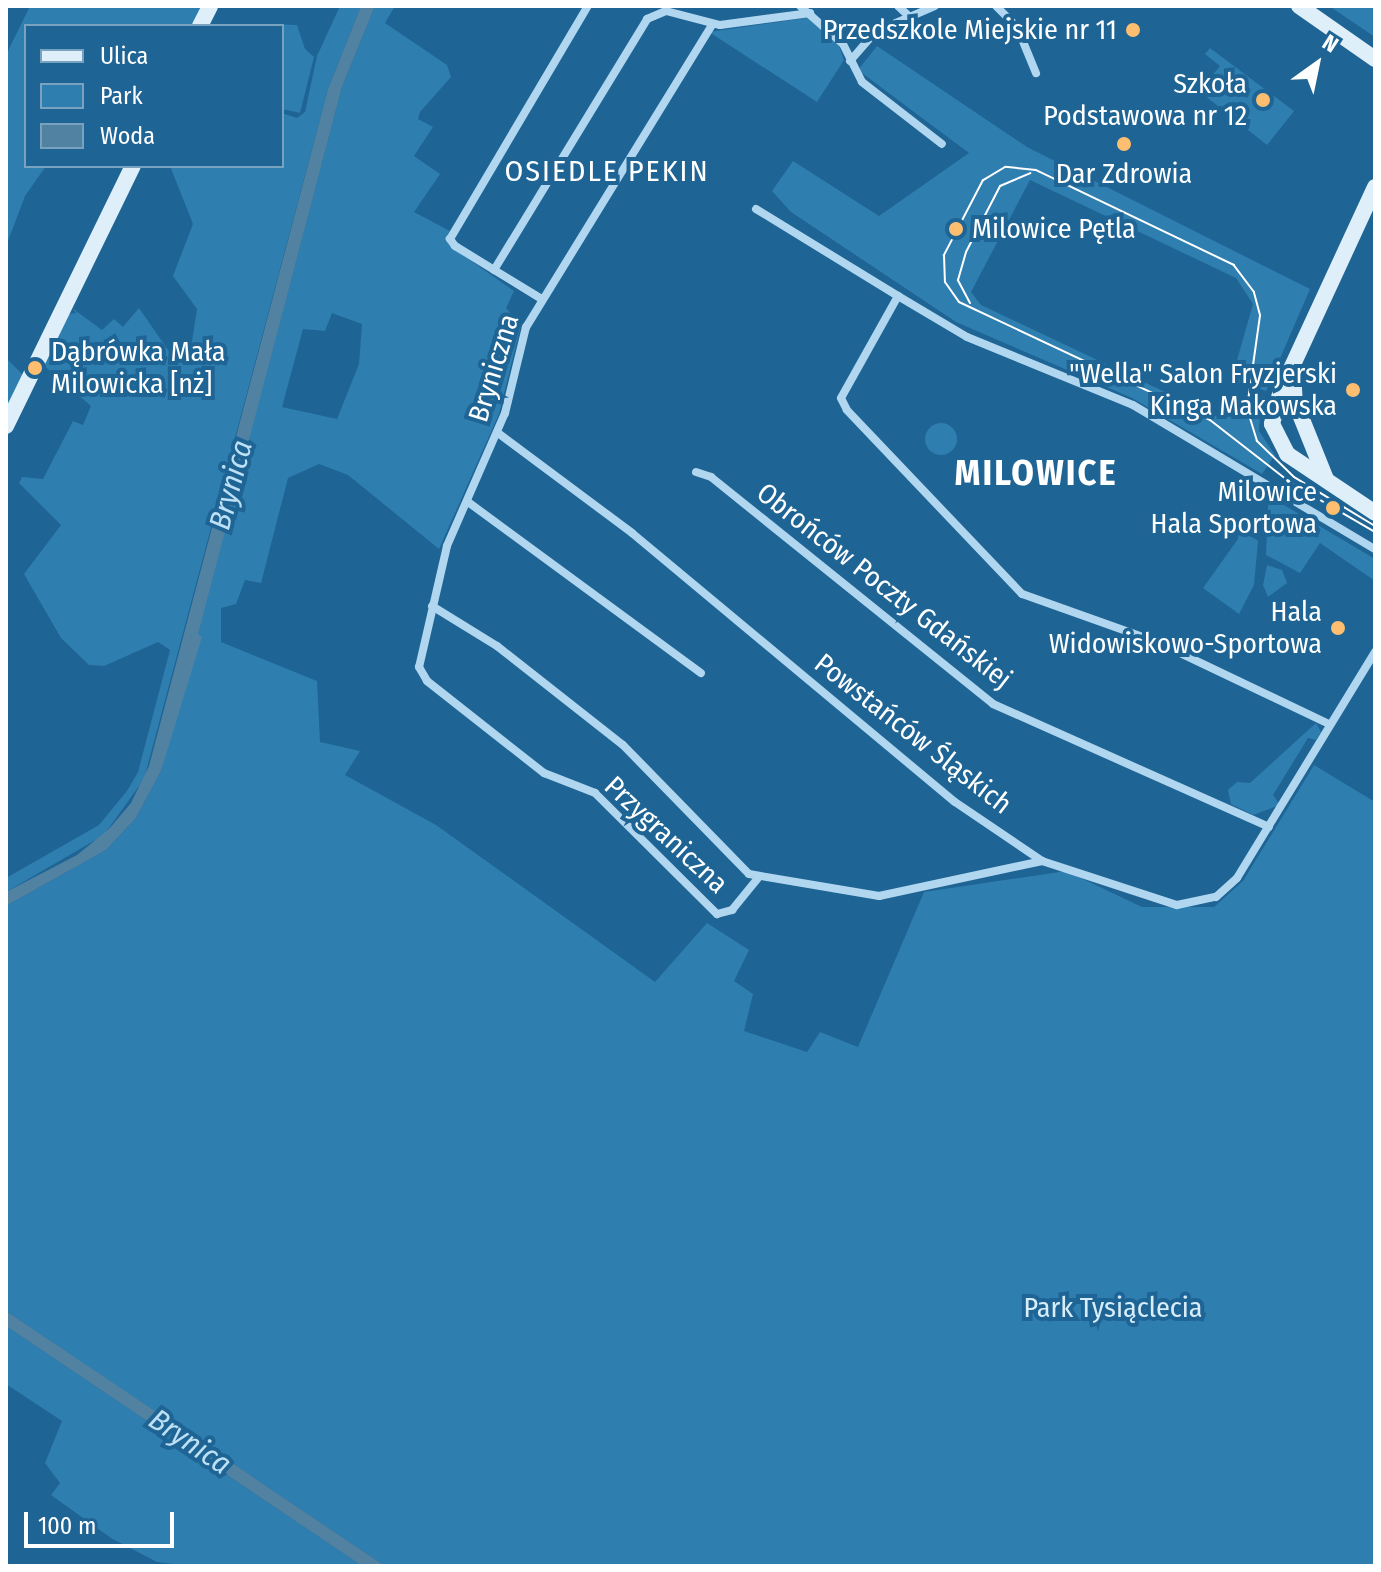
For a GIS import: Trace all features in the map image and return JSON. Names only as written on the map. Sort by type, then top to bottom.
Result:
[{"type":"street","points":[[201,24],[210,6]]},
{"type":"street","name":"Bryniczna","points":[[419,675],[447,546],[498,433],[526,327],[540,298],[450,239],[588,6]]},
{"type":"street","points":[[800,6],[814,10],[843,44],[862,82],[942,144]]},
{"type":"street","points":[[898,6],[910,17]]},
{"type":"street","points":[[850,61],[875,32],[935,6]]},
{"type":"street","points":[[996,6],[1017,27],[1036,73]]},
{"type":"street","points":[[1299,6],[1375,59]]},
{"type":"street","points":[[494,270],[640,25],[666,11],[712,25],[814,10]]},
{"type":"street","points":[[540,298],[712,25]]},
{"type":"street","points":[[6,426],[132,168]]},
{"type":"street","points":[[1375,187],[1275,403],[1277,441],[1328,484],[1375,513]]},
{"type":"street","points":[[756,209],[967,337],[1133,405],[1375,549]]},
{"type":"street","points":[[898,296],[841,398],[847,410],[1012,586],[1047,605],[1157,642],[1329,724]]},
{"type":"street","points":[[1294,364],[1295,402],[1328,484]]},
{"type":"street","name":"Powstańców Śląskich","points":[[498,433],[632,533],[942,792],[1042,861],[1156,899],[1191,905],[1227,889],[1269,827],[1375,652]]},
{"type":"street","name":"Obrońców Poczty Gdańskiej","points":[[696,472],[711,477],[993,704],[1269,827]]},
{"type":"street","points":[[468,502],[701,673]]},
{"type":"street","name":"Przygraniczna","points":[[432,606],[497,646],[623,745],[758,878],[879,896],[1042,861]]},
{"type":"street","name":"Przygraniczna","points":[[419,675],[544,773],[572,787],[595,793],[717,914],[732,910],[758,878]]},
{"type":"green space","points":[[30,6],[202,6],[193,24],[24,24],[24,168],[45,168],[25,196],[6,246],[6,55]]},
{"type":"green space","points":[[340,6],[361,6],[328,89],[144,779],[104,835],[6,892],[6,878],[99,825],[127,791],[138,772],[170,650],[158,642],[104,666],[89,665],[61,638],[24,574],[61,525],[19,483],[22,477],[43,479],[73,421],[83,425],[91,406],[42,364],[68,314],[76,313],[72,308],[102,330],[114,319],[123,327],[139,308],[177,363],[192,341],[197,309],[173,276],[193,224],[171,168],[284,168],[284,114],[297,118],[305,112],[317,56]]},
{"type":"green space","name":"Park Tysiąclecia","points":[[375,6],[395,6],[385,23],[447,65],[451,77],[420,112],[418,119],[433,127],[414,156],[440,174],[414,212],[450,231],[450,246],[514,291],[506,308],[521,325],[499,414],[439,549],[348,475],[319,464],[288,478],[261,583],[245,580],[236,604],[221,608],[221,642],[317,681],[320,742],[360,751],[345,775],[436,825],[655,982],[707,923],[749,950],[734,981],[753,994],[744,1031],[807,1052],[820,1032],[858,1047],[924,892],[1066,871],[1142,907],[1214,907],[1243,881],[1314,765],[1375,802],[1375,1566],[385,1566],[6,1311],[6,906],[106,850],[136,818],[161,771],[342,87]],"holes":[[[332,313],[362,324],[359,364],[337,419],[282,407],[303,329],[325,331]]]},
{"type":"green space","points":[[1329,6],[1375,6],[1375,37]]},
{"type":"green space","points":[[813,17],[839,46],[844,60],[817,102],[709,32]]},
{"type":"green space","points":[[284,25],[297,25],[305,49],[314,57],[300,113],[284,109]]},
{"type":"green space","points":[[877,46],[1027,147],[1310,289],[1266,391],[1231,381],[1253,304],[1236,278],[1030,180],[971,292],[981,305],[1220,418],[1228,392],[1261,404],[1259,431],[1275,455],[1262,474],[1132,398],[956,322],[791,212],[772,191],[793,161],[879,216],[969,153],[858,70]]},
{"type":"green space","points":[[1210,48],[1294,111],[1267,145],[1199,91],[1220,66],[1205,54]]},
{"type":"green space","points":[[6,358],[23,375],[6,415]]},
{"type":"green space","points":[[941,423],[953,427],[957,439],[953,451],[941,455],[929,451],[925,439],[929,427]]},
{"type":"green space","points":[[1274,499],[1375,559],[1375,581],[1320,543],[1300,573],[1266,555],[1268,505]]},
{"type":"green space","points":[[1239,528],[1258,541],[1254,585],[1239,614],[1203,588],[1238,539]]},
{"type":"green space","points":[[1267,565],[1282,570],[1287,583],[1268,597],[1263,585]]},
{"type":"green space","points":[[1316,723],[1321,732],[1316,740],[1308,738],[1273,795],[1280,805],[1253,815],[1231,804],[1228,790],[1237,782],[1250,783]]},
{"type":"green space","points":[[6,1326],[362,1566],[190,1566],[157,1562],[111,1538],[51,1495],[60,1483],[45,1463],[62,1421],[6,1384]]},
{"type":"water","name":"Brynica","points":[[361,6],[375,6],[342,87],[198,634],[202,637],[161,771],[136,818],[106,850],[6,906],[6,892],[77,855],[109,829],[131,803],[149,766],[328,89]]},
{"type":"water","name":"Brynica","points":[[6,1311],[385,1566],[362,1566],[6,1326]]},
{"type":"tram line","points":[[1375,526],[1294,477],[1257,441],[1247,408],[1260,315],[1254,292],[1234,265],[1036,170],[1005,167],[983,180],[944,255],[945,282],[959,302],[1210,420],[1291,483],[1375,532]]},
{"type":"tram line","points":[[970,303],[958,280],[966,252],[1000,186],[1030,173]]},
{"type":"place","name":"Przedszkole Miejskie nr 11","points":[[1133,30]]},
{"type":"place","name":"Szkoła Podstawowa nr 12","points":[[1263,100]]},
{"type":"place","name":"Dar Zdrowia","points":[[1124,144]]},
{"type":"place","name":"Milowice Pętla","points":[[956,229]]},
{"type":"place","name":"Dąbrówka Mała Milowicka [nż]","points":[[35,368]]},
{"type":"place","name":"\"Wella\" Salon Fryzjerski Kinga Makowska","points":[[1353,390]]},
{"type":"place","name":"Milowice Hala Sportowa","points":[[1333,508]]},
{"type":"place","name":"Hala Widowiskowo-Sportowa","points":[[1338,628]]},
{"type":"district","name":"OSIEDLE PEKIN","points":[[607,171]]},
{"type":"district","name":"MILOWICE","points":[[1036,474]]}]
